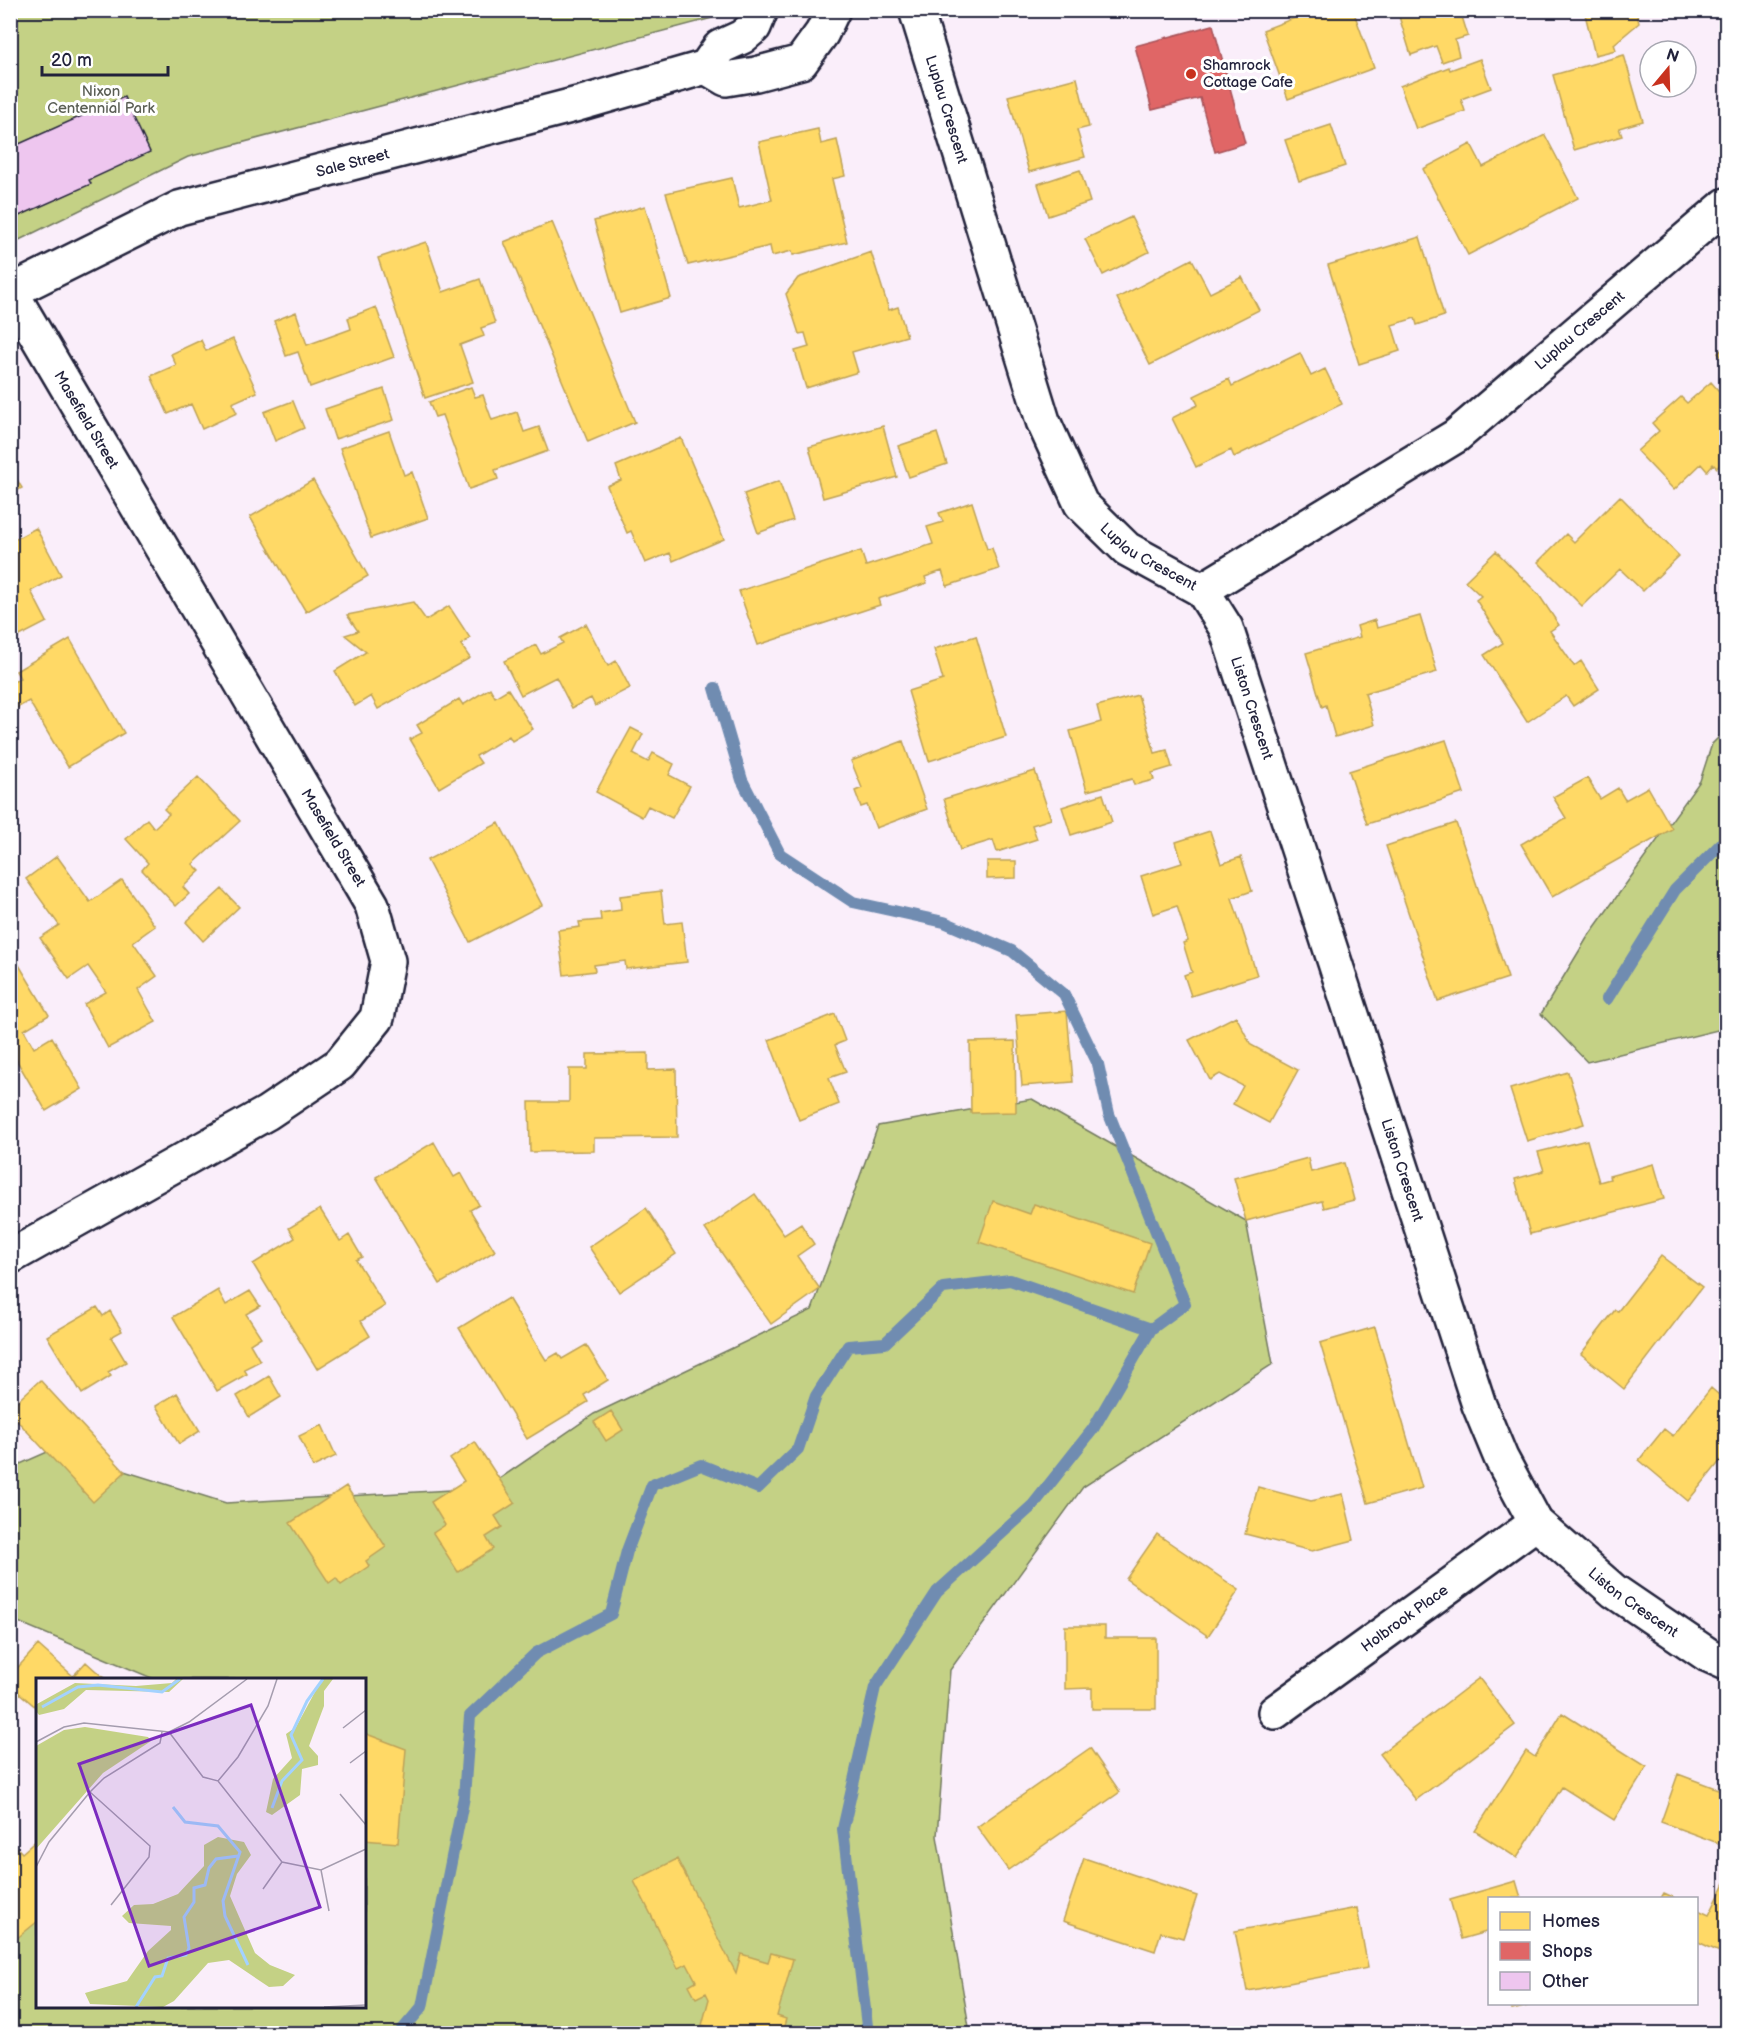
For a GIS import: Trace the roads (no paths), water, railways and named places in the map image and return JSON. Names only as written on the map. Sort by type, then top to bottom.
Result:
[{"type":"street","points":[[761,10],[754,27],[742,37],[720,47],[706,67],[726,79],[801,62],[822,33],[833,10]]},
{"type":"street","name":"Luplau Crescent","points":[[916,10],[1042,421],[1081,504],[1127,549],[1202,590],[1456,436],[1726,205]]},
{"type":"street","name":"Sale Street","points":[[11,292],[179,208],[578,104],[706,67]]},
{"type":"street","name":"Masefield Street","points":[[10,1257],[267,1113],[340,1064],[376,1018],[388,962],[372,905],[11,292]]},
{"type":"street","name":"Liston Crescent","points":[[1202,590],[1226,628],[1479,1406],[1501,1458],[1536,1523],[1614,1591],[1708,1655],[1726,1663]]},
{"type":"street","name":"Holbrook Place","points":[[1275,1712],[1536,1523]]},
{"type":"waterway","points":[[715,688],[742,780],[780,854],[853,902],[944,922],[1012,951],[1064,994],[1098,1064],[1109,1114],[1185,1304],[1151,1329],[1093,1429],[1033,1505],[937,1592],[875,1687],[843,1829],[868,2034]]},
{"type":"waterway","points":[[1607,999],[1675,890],[1726,839]]},
{"type":"waterway","points":[[399,2034],[422,2007],[464,1797],[470,1716],[536,1653],[611,1614],[627,1551],[652,1485],[701,1465],[758,1488],[798,1449],[816,1396],[848,1346],[885,1343],[943,1288],[1010,1280],[1151,1329]]},
{"type":"place","name":"Shamrock Cottage Cafe","points":[[1191,74]]},
{"type":"park label","name":"Nixon Centennial Park","points":[[101,100]]}]
